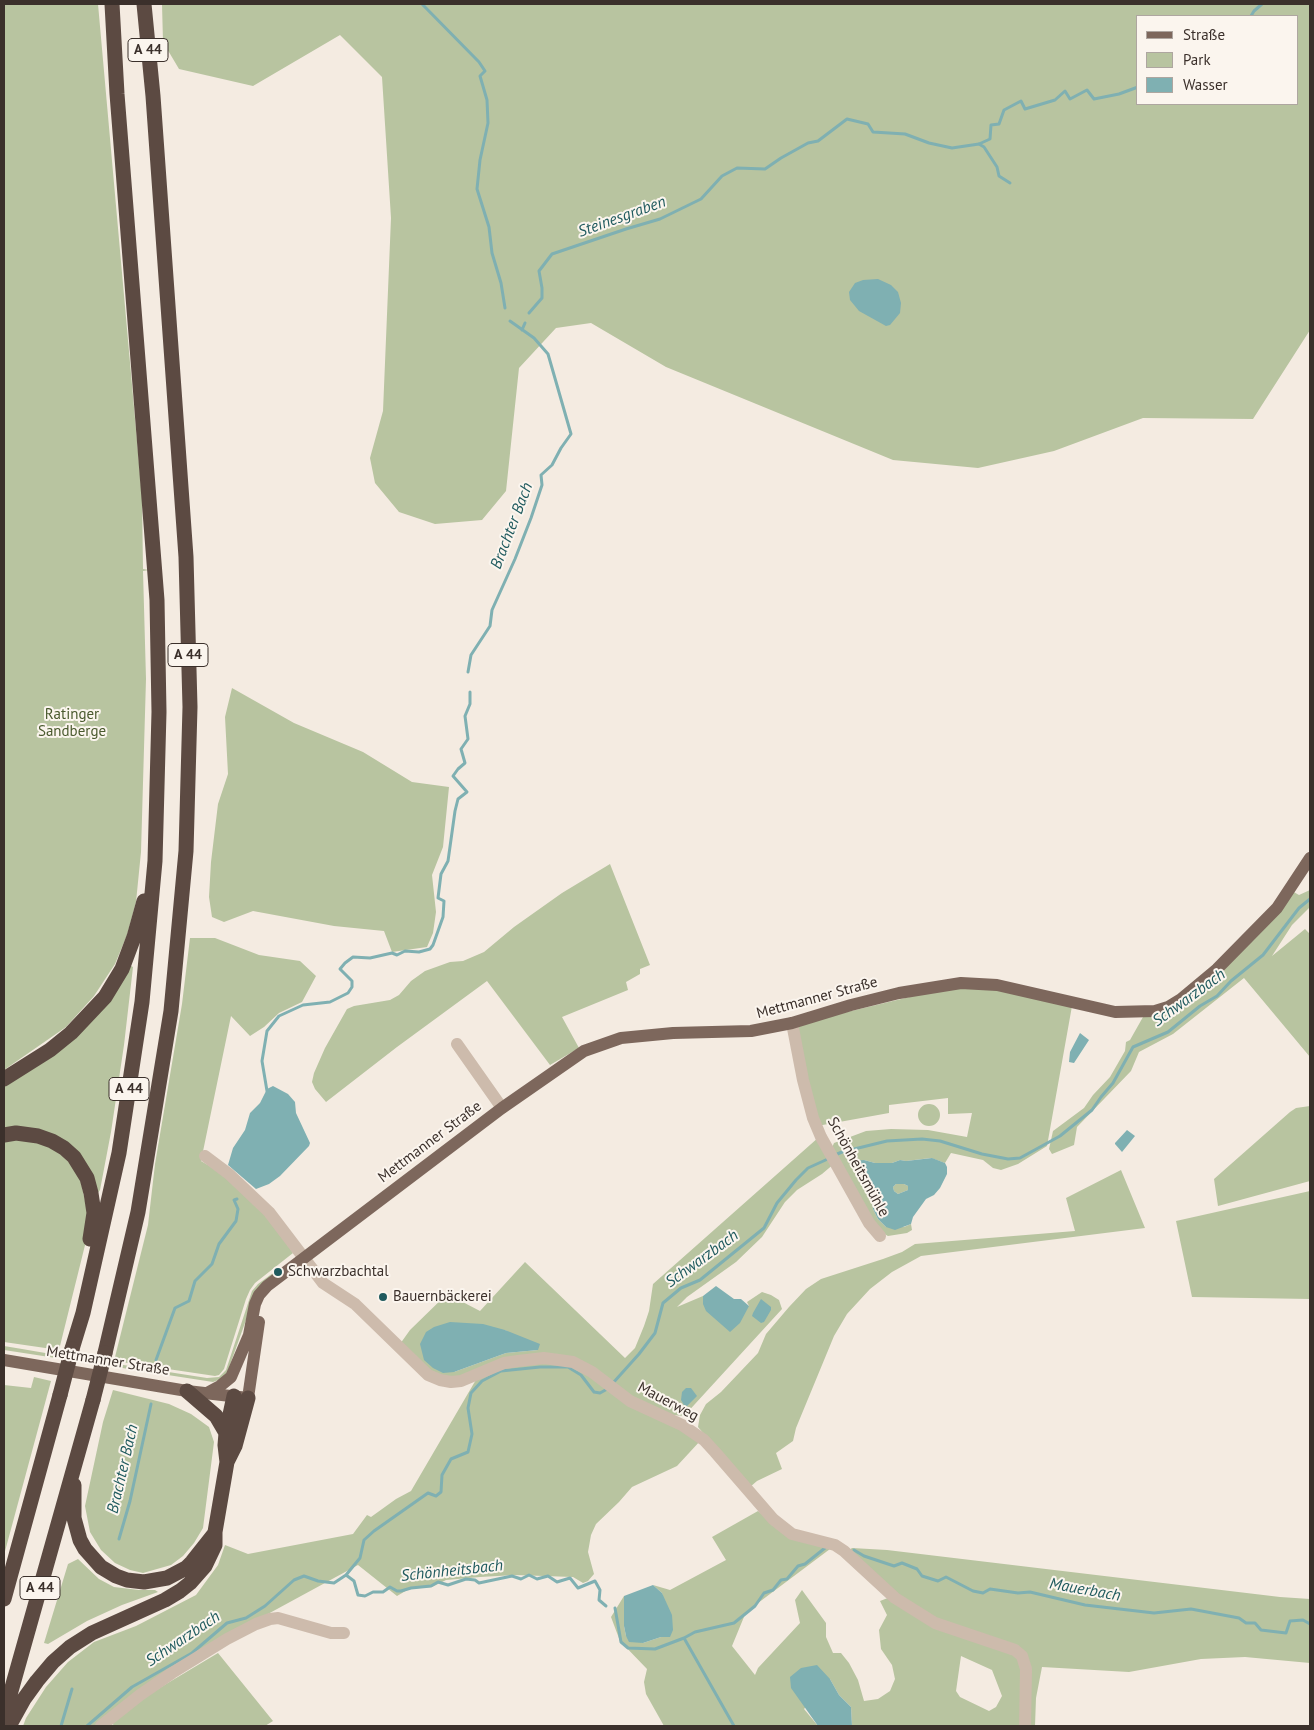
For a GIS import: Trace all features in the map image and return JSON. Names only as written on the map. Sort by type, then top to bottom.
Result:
[{"type":"highway","name":"A 44","points":[[4,1600],[83,1313],[119,1153],[142,1002],[155,861],[159,712],[157,600],[117,94],[112,4]]},
{"type":"highway","name":"A 44","points":[[4,1716],[93,1400],[138,1212],[171,1011],[186,851],[190,707],[186,557],[153,96],[144,4]]},
{"type":"highway","points":[[4,1079],[50,1050],[71,1033],[105,997],[122,969],[134,938],[155,861]]},
{"type":"highway","points":[[4,1135],[28,1134],[52,1141],[74,1157],[87,1178],[94,1213],[93,1226],[76,1302],[83,1313]]},
{"type":"highway","points":[[187,1390],[216,1416],[226,1433]]},
{"type":"highway","points":[[227,1462],[224,1445],[226,1433],[241,1397]]},
{"type":"highway","points":[[10,1726],[24,1699],[37,1680],[70,1647],[92,1633],[165,1600],[190,1583],[198,1574],[211,1555],[215,1545],[215,1532],[227,1462],[235,1446],[241,1397]]},
{"type":"highway","points":[[76,1459],[74,1518],[76,1529],[86,1550],[101,1567],[116,1576],[127,1580],[144,1582],[167,1578],[186,1568],[215,1532]]},
{"type":"main road","name":"Mettmanner Straße","points":[[207,1393],[231,1377],[249,1335],[255,1304],[259,1295],[267,1286],[502,1108],[584,1051],[621,1038],[673,1033],[751,1031],[792,1023],[899,993],[961,983],[997,985],[1115,1012],[1144,1012],[1162,1009],[1181,999],[1204,982],[1259,928],[1277,908],[1310,858]]},
{"type":"main road","name":"Mettmanner Straße","points":[[4,1360],[241,1397],[262,1308],[278,1279]]},
{"type":"main road","points":[[241,1397],[249,1335]]},
{"type":"street","name":"Schönheitsmühle","points":[[792,1023],[807,1100],[813,1118],[869,1223],[880,1236]]},
{"type":"street","points":[[457,1044],[502,1108]]},
{"type":"street","points":[[205,1156],[229,1174],[269,1212],[303,1259]]},
{"type":"street","name":"Mauerweg","points":[[303,1259],[323,1283],[355,1304],[414,1363],[434,1378],[445,1382],[461,1381],[504,1363],[544,1358],[573,1362],[630,1401],[682,1425],[704,1440],[773,1520],[792,1534],[835,1545],[844,1550],[895,1598],[935,1622],[1015,1650],[1022,1656],[1027,1676],[1025,1726]]},
{"type":"street","points":[[101,1726],[140,1695],[172,1673],[232,1636],[256,1624],[278,1618],[331,1633],[344,1634]]},
{"type":"green space","name":"Ratinger Sandberge","points":[[4,4],[98,4],[142,497],[143,569],[149,570],[143,571],[146,679],[141,852],[136,902],[127,935],[115,964],[94,996],[66,1027],[4,1070]]},
{"type":"green space","points":[[162,4],[1310,4],[1310,330],[1253,419],[1143,418],[1054,451],[978,468],[893,460],[666,367],[591,323],[556,328],[519,368],[506,491],[482,520],[435,524],[399,512],[375,483],[370,458],[383,411],[391,218],[382,77],[340,35],[253,86],[179,69],[163,42]]},
{"type":"green space","points":[[232,688],[294,723],[363,752],[412,782],[449,787],[443,847],[432,875],[436,912],[433,933],[427,947],[392,952],[384,931],[334,926],[253,911],[224,922],[212,917],[209,897],[211,862],[218,804],[228,774],[225,717]]},
{"type":"green space","points":[[610,864],[650,965],[640,969],[640,974],[626,982],[628,990],[562,1017],[579,1048],[550,1065],[487,981],[326,1102],[315,1089],[312,1082],[314,1073],[325,1048],[347,1009],[354,1006],[390,1000],[399,995],[411,981],[425,971],[450,962],[463,961],[484,952],[514,927],[562,893]]},
{"type":"green space","points":[[1310,890],[1310,907],[1292,925],[1272,956],[1305,929],[1310,934],[1310,1057],[1244,978],[1173,1034],[1139,1052],[1131,1071],[1077,1127],[1074,1145],[1052,1154],[1049,1149],[1053,1131],[1084,1108],[1110,1077],[1125,1051],[1126,1042],[1130,1040],[1143,1017],[1163,1012],[1292,891],[1299,895]]},
{"type":"green space","points":[[190,938],[215,938],[259,955],[300,961],[316,976],[302,1002],[279,1013],[264,1027],[250,1036],[231,1016],[201,1161],[225,1175],[268,1214],[293,1253],[255,1283],[250,1290],[224,1369],[219,1375],[215,1376],[114,1361],[148,1225],[155,1164],[182,1004]]},
{"type":"green space","points":[[128,964],[133,967],[124,1045],[111,1132],[100,1190],[97,1194],[72,1150],[4,1131],[4,1084],[55,1050]]},
{"type":"green space","points":[[947,988],[997,988],[1072,1006],[1047,1146],[1018,1164],[1001,1170],[993,1168],[983,1160],[951,1153],[945,1163],[931,1158],[900,1160],[892,1163],[875,1163],[864,1160],[852,1166],[868,1184],[871,1190],[873,1209],[878,1219],[886,1227],[904,1227],[911,1224],[912,1230],[907,1233],[888,1236],[879,1231],[831,1150],[834,1143],[866,1131],[891,1129],[928,1130],[967,1137],[972,1113],[948,1114],[948,1098],[889,1105],[889,1113],[817,1126],[797,1024]]},
{"type":"green space","points":[[929,1104],[937,1107],[940,1115],[937,1123],[929,1126],[921,1123],[918,1115],[921,1107]]},
{"type":"green space","points":[[1310,1106],[1310,1181],[1218,1206],[1214,1179],[1290,1112],[1296,1108]]},
{"type":"green space","points":[[819,1137],[835,1163],[797,1190],[785,1202],[762,1237],[736,1262],[687,1297],[677,1307],[703,1296],[703,1304],[749,1306],[747,1302],[762,1292],[779,1300],[782,1309],[684,1416],[673,1415],[634,1399],[559,1357],[460,1377],[437,1377],[400,1344],[410,1330],[449,1292],[455,1298],[480,1311],[525,1262],[625,1358],[635,1348],[644,1326],[649,1311],[653,1284]],"holes":[[[505,1330],[538,1350],[506,1353],[454,1372]]]},
{"type":"green space","points":[[22,1138],[54,1148],[79,1172],[90,1225],[59,1350],[4,1342],[4,1140]]},
{"type":"green space","points":[[1121,1170],[1145,1228],[921,1256],[892,1272],[870,1289],[847,1314],[834,1336],[796,1428],[793,1441],[776,1453],[782,1469],[757,1481],[750,1487],[698,1427],[700,1415],[706,1404],[721,1392],[758,1353],[766,1334],[789,1307],[806,1289],[821,1279],[902,1252],[915,1244],[1075,1231],[1066,1198]]},
{"type":"green space","points":[[896,1184],[908,1186],[908,1190],[898,1194],[894,1191],[893,1187]]},
{"type":"green space","points":[[1310,1191],[1310,1299],[1192,1297],[1176,1221]]},
{"type":"green space","points":[[277,1270],[250,1309],[227,1373],[221,1379],[213,1382],[116,1367],[117,1364],[207,1378],[219,1377],[226,1370],[252,1291],[258,1284]]},
{"type":"green space","points":[[4,1346],[57,1355],[56,1358],[4,1350]]},
{"type":"green space","points":[[530,1362],[572,1366],[701,1440],[677,1466],[632,1487],[596,1524],[591,1535],[588,1552],[594,1574],[588,1581],[583,1583],[573,1577],[515,1575],[480,1577],[446,1580],[432,1587],[409,1589],[397,1596],[358,1565],[255,1621],[98,1726],[23,1726],[46,1687],[68,1662],[94,1642],[136,1626],[196,1595],[218,1565],[225,1545],[248,1554],[353,1534],[367,1515],[371,1517],[411,1491],[477,1378],[505,1366]]},
{"type":"green space","points":[[34,1377],[51,1381],[4,1555],[4,1385],[31,1388]]},
{"type":"green space","points":[[113,1390],[169,1404],[191,1414],[209,1427],[214,1442],[203,1528],[183,1556],[171,1565],[143,1573],[130,1570],[115,1563],[101,1550],[90,1532],[85,1506],[103,1422]]},
{"type":"green space","points":[[758,1511],[771,1521],[834,1546],[746,1612],[732,1646],[755,1675],[758,1668],[800,1623],[795,1600],[802,1590],[826,1623],[826,1637],[833,1653],[841,1653],[849,1663],[858,1680],[864,1701],[878,1699],[890,1691],[895,1679],[892,1665],[881,1649],[879,1630],[887,1615],[880,1601],[893,1596],[848,1551],[852,1548],[887,1550],[1310,1599],[1310,1663],[1245,1657],[1201,1659],[1129,1672],[1042,1667],[1036,1698],[1035,1726],[852,1726],[851,1707],[839,1695],[830,1679],[804,1709],[818,1726],[664,1726],[646,1694],[644,1682],[647,1669],[620,1641],[611,1617],[624,1596],[626,1636],[643,1643],[661,1637],[670,1637],[662,1593],[653,1585],[670,1590],[726,1560],[712,1537]],"holes":[[[961,1656],[992,1670],[1002,1696],[996,1707],[989,1711],[960,1697],[956,1691]]]},
{"type":"green space","points":[[78,1559],[99,1579],[114,1587],[155,1590],[158,1592],[122,1605],[87,1621],[48,1644],[44,1643],[68,1564]]},
{"type":"green space","points":[[218,1653],[273,1721],[265,1726],[115,1726],[111,1723],[146,1696]]},
{"type":"water","points":[[878,279],[891,285],[898,292],[901,303],[900,313],[890,325],[886,326],[859,311],[850,300],[849,292],[855,283],[863,280]]},
{"type":"water","points":[[1080,1033],[1089,1040],[1074,1063],[1069,1062],[1070,1052]]},
{"type":"water","points":[[273,1086],[288,1094],[295,1102],[296,1113],[310,1143],[280,1176],[269,1184],[256,1189],[228,1165],[233,1148],[245,1130],[250,1113],[260,1103],[267,1089]]},
{"type":"water","points":[[1127,1130],[1135,1136],[1122,1152],[1115,1143]]},
{"type":"water","points":[[932,1158],[945,1163],[947,1174],[940,1188],[934,1195],[926,1199],[913,1217],[911,1224],[895,1230],[886,1227],[878,1219],[873,1209],[871,1189],[859,1172],[852,1166],[852,1161],[864,1160],[875,1163],[892,1163],[900,1160]],"holes":[[[896,1184],[908,1186],[908,1190],[898,1194],[894,1191],[893,1187]]]},
{"type":"water","points":[[716,1286],[734,1299],[741,1299],[749,1306],[740,1323],[730,1332],[706,1311],[703,1304],[703,1296]]},
{"type":"water","points":[[761,1299],[771,1307],[771,1310],[764,1322],[761,1323],[752,1316]]},
{"type":"water","points":[[450,1322],[483,1324],[505,1330],[540,1344],[538,1350],[506,1353],[454,1372],[443,1373],[433,1368],[424,1360],[420,1344],[426,1332],[434,1327]]},
{"type":"water","points":[[686,1388],[691,1388],[697,1396],[687,1406],[681,1400],[682,1392]]},
{"type":"water","points":[[653,1585],[662,1593],[672,1615],[673,1630],[670,1637],[661,1637],[643,1643],[629,1642],[624,1626],[624,1596]]},
{"type":"water","points":[[817,1665],[830,1679],[839,1695],[851,1707],[852,1726],[818,1726],[791,1688],[790,1677],[801,1668]]},
{"type":"waterway","name":"Brachter Bach","points":[[422,4],[479,62],[485,71],[480,76],[487,100],[488,123],[480,160],[477,189],[489,227],[492,253],[501,283],[505,308]]},
{"type":"waterway","name":"Steinesgraben","points":[[1252,15],[1262,4]]},
{"type":"waterway","name":"Steinesgraben","points":[[529,313],[542,298],[539,271],[552,254],[660,219],[701,199],[722,176],[737,168],[765,169],[808,143],[818,141],[847,119],[868,124],[873,132],[905,134],[929,143],[952,148],[979,144],[990,139],[991,125],[999,124],[1004,110],[1021,101],[1025,109],[1055,100],[1065,91],[1070,99],[1087,90],[1094,99],[1119,94],[1136,88]]},
{"type":"waterway","points":[[979,144],[984,147],[997,167],[999,176],[1010,183]]},
{"type":"waterway","name":"Brachter Bach","points":[[468,672],[471,655],[490,626],[492,610],[531,518],[542,485],[541,475],[552,465],[571,434],[548,354],[534,338],[510,321]]},
{"type":"waterway","name":"Brachter Bach","points":[[522,330],[525,323]]},
{"type":"waterway","name":"Brachter Bach","points":[[267,1091],[262,1061],[267,1031],[279,1016],[303,1005],[330,1002],[348,993],[352,987],[352,981],[340,969],[353,957],[370,958],[392,953],[397,955],[405,951],[419,952],[430,949],[433,945],[443,917],[444,901],[438,898],[441,874],[448,861],[458,799],[467,792],[453,776],[465,763],[461,749],[468,739],[465,716],[470,704],[470,692]]},
{"type":"waterway","name":"Schwarzbach","points":[[835,1155],[887,1141],[922,1139],[940,1141],[982,1154],[1008,1159],[1020,1158],[1060,1136],[1092,1110],[1113,1083],[1133,1047],[1168,1032],[1200,1006],[1217,996],[1231,981],[1263,955],[1299,908],[1310,899]]},
{"type":"waterway","name":"Schwarzbach","points":[[613,1383],[655,1333],[663,1303],[681,1288],[700,1280],[764,1228],[777,1203],[796,1180],[808,1168],[830,1158]]},
{"type":"waterway","name":"Brachter Bach","points":[[156,1360],[175,1308],[189,1301],[195,1281],[212,1264],[219,1244],[236,1221],[238,1209],[234,1200],[237,1199]]},
{"type":"waterway","name":"Schwarzbach","points":[[87,1726],[132,1687],[192,1653],[227,1623],[246,1618],[265,1606],[294,1580],[304,1576],[318,1581],[334,1583],[346,1575],[360,1558],[364,1540],[374,1531],[428,1493],[436,1496],[441,1492],[442,1475],[451,1459],[468,1452],[472,1434],[468,1408],[471,1393],[482,1381],[501,1371],[540,1367],[568,1367],[581,1375],[594,1392],[600,1393],[609,1388]]},
{"type":"waterway","name":"Brachter Bach","points":[[119,1539],[130,1501],[151,1404]]},
{"type":"waterway","name":"Mauerbach","points":[[684,1638],[695,1632],[734,1623],[755,1606],[764,1593],[773,1590],[781,1580],[787,1579],[798,1566],[805,1564],[825,1548]]},
{"type":"waterway","name":"Mauerbach","points":[[854,1550],[864,1556],[894,1566],[902,1563],[917,1569],[922,1576],[938,1581],[946,1577],[973,1591],[983,1593],[990,1589],[1018,1593],[1030,1592],[1085,1605],[1154,1613],[1191,1609],[1239,1618],[1246,1623],[1255,1623],[1261,1630],[1286,1633],[1290,1621],[1303,1620],[1310,1624]]},
{"type":"waterway","name":"Schönheitsbach","points":[[346,1575],[354,1581],[358,1595],[365,1596],[373,1592],[383,1592],[390,1587],[401,1591],[431,1586],[438,1582],[448,1585],[466,1579],[475,1580],[479,1583],[512,1576],[521,1579],[529,1575],[537,1579],[548,1576],[557,1582],[570,1578],[578,1588],[595,1581],[600,1590],[599,1600],[606,1606]]},
{"type":"waterway","name":"Schönheitsbach","points":[[615,1608],[621,1642],[628,1648],[655,1649],[684,1638],[734,1726]]},
{"type":"waterway","name":"Brachter Bach","points":[[61,1726],[72,1689]]},
{"type":"place","name":"Schwarzbachtal","points":[[278,1272]]},
{"type":"place","name":"Bauernbäckerei","points":[[383,1297]]}]
